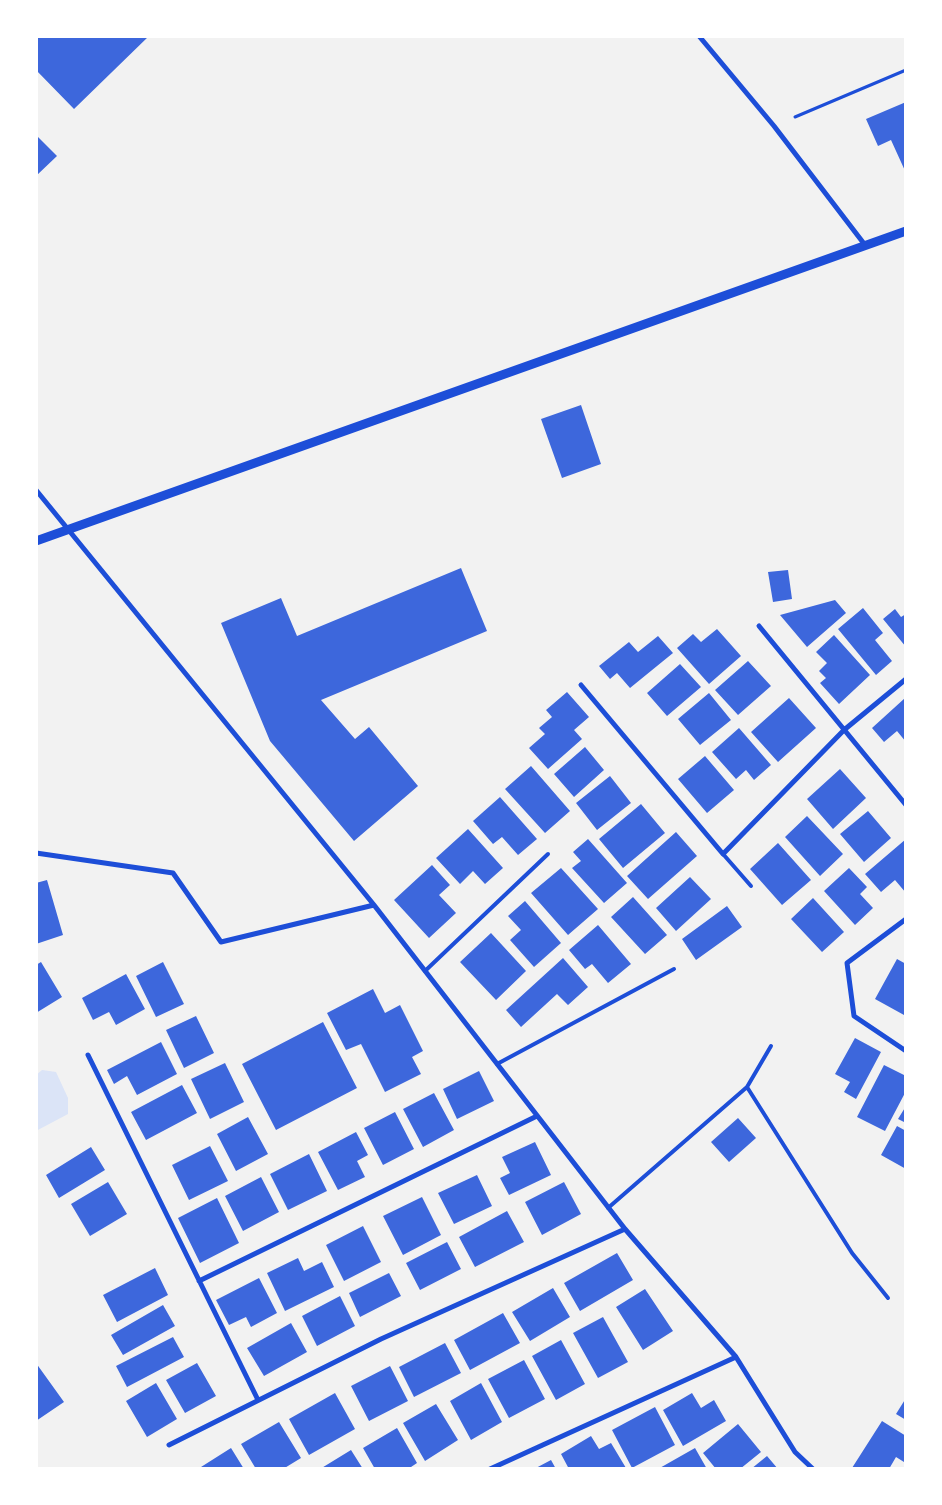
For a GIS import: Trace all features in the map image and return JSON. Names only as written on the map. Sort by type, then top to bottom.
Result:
[{"type":"street","points":[[699,36],[774,126],[865,245]]},
{"type":"street","points":[[36,541],[906,231]]},
{"type":"street","points":[[36,490],[374,905],[608,1208],[736,1357],[795,1452],[812,1469]]},
{"type":"street","points":[[759,626],[906,805]]},
{"type":"street","points":[[581,685],[723,854],[844,730],[906,679]]},
{"type":"street","points":[[36,853],[173,873],[221,942],[374,905]]},
{"type":"street","points":[[906,919],[847,963],[854,1016],[906,1051]]},
{"type":"street","points":[[88,1055],[258,1400]]},
{"type":"street","points":[[199,1282],[537,1116]]},
{"type":"street","points":[[169,1444],[381,1339],[625,1229]]},
{"type":"street","points":[[490,1469],[736,1357]]},
{"type":"lane","points":[[425,971],[548,854]]},
{"type":"lane","points":[[723,854],[751,886]]},
{"type":"lane","points":[[497,1064],[674,969]]},
{"type":"lane","points":[[608,1208],[747,1087],[771,1046]]},
{"type":"lane","points":[[747,1087],[852,1253],[888,1298]]},
{"type":"path","points":[[774,126],[906,70]]},
{"type":"shaded area","points":[[42,1070],[56,1072],[68,1098],[68,1114],[36,1131],[36,1075]]},
{"type":"building","points":[[36,36],[149,36],[74,109],[36,70]]},
{"type":"building","points":[[906,102],[906,173],[891,140],[878,146],[866,119]]},
{"type":"building","points":[[36,135],[57,156],[36,176]]},
{"type":"building","points":[[581,405],[601,464],[562,478],[541,419]]},
{"type":"building","points":[[461,568],[487,631],[321,700],[355,739],[369,727],[418,786],[354,841],[270,741],[221,623],[281,598],[297,636]]},
{"type":"building","points":[[788,570],[792,599],[773,602],[768,572]]},
{"type":"building","points":[[835,600],[846,613],[807,647],[780,615]]},
{"type":"building","points":[[863,608],[883,633],[875,640],[892,661],[876,675],[838,629]]},
{"type":"building","points":[[895,609],[901,617],[906,614],[906,647],[883,619]]},
{"type":"building","points":[[717,629],[741,656],[709,684],[677,648],[693,634],[701,642]]},
{"type":"building","points":[[834,635],[870,675],[839,704],[820,683],[826,678],[819,671],[827,663],[816,652]]},
{"type":"building","points":[[658,636],[673,653],[630,688],[617,673],[610,679],[599,666],[629,642],[638,652]]},
{"type":"building","points":[[748,661],[771,686],[738,715],[715,690]]},
{"type":"building","points":[[680,664],[701,687],[667,716],[647,693]]},
{"type":"building","points":[[567,692],[589,717],[574,730],[582,739],[548,769],[529,748],[545,734],[539,728],[552,717],[546,710]]},
{"type":"building","points":[[709,693],[731,720],[700,745],[678,719]]},
{"type":"building","points":[[789,698],[816,728],[778,762],[751,732]]},
{"type":"building","points":[[905,698],[906,742],[897,731],[884,742],[872,728]]},
{"type":"building","points":[[739,728],[771,765],[754,780],[746,770],[736,779],[712,752]]},
{"type":"building","points":[[585,747],[604,770],[574,797],[554,774]]},
{"type":"building","points":[[705,756],[734,790],[707,813],[678,779]]},
{"type":"building","points":[[531,766],[570,811],[545,833],[505,789]]},
{"type":"building","points":[[840,769],[866,798],[833,829],[807,799]]},
{"type":"building","points":[[610,776],[631,803],[597,830],[576,803]]},
{"type":"building","points":[[500,797],[537,839],[518,855],[502,837],[493,844],[473,821]]},
{"type":"building","points":[[641,804],[665,833],[623,868],[599,839]]},
{"type":"building","points":[[868,811],[891,838],[864,862],[840,834]]},
{"type":"building","points":[[807,816],[843,854],[820,876],[785,837]]},
{"type":"building","points":[[468,829],[503,868],[485,884],[473,871],[460,884],[436,858]]},
{"type":"building","points":[[676,832],[697,856],[648,899],[627,876]]},
{"type":"building","points":[[588,839],[627,883],[604,903],[572,868],[581,861],[573,852]]},
{"type":"building","points":[[906,839],[906,893],[895,880],[881,892],[865,874]]},
{"type":"building","points":[[778,843],[811,880],[782,905],[750,869]]},
{"type":"building","points":[[432,865],[450,885],[439,895],[456,913],[429,938],[394,900]]},
{"type":"building","points":[[561,868],[598,909],[568,935],[531,893]]},
{"type":"building","points":[[849,868],[867,887],[860,894],[873,908],[855,925],[824,891]]},
{"type":"building","points":[[690,877],[711,899],[676,931],[656,908]]},
{"type":"building","points":[[47,880],[63,935],[36,944],[36,883]]},
{"type":"building","points":[[633,897],[667,935],[645,954],[611,917]]},
{"type":"building","points":[[813,898],[844,932],[822,952],[791,919]]},
{"type":"building","points":[[525,901],[561,943],[534,967],[510,940],[521,930],[508,916]]},
{"type":"building","points":[[727,906],[742,927],[696,960],[682,939]]},
{"type":"building","points":[[598,925],[631,964],[608,983],[592,964],[585,969],[569,950]]},
{"type":"building","points":[[491,933],[526,971],[496,1000],[460,962]]},
{"type":"building","points":[[563,958],[588,987],[568,1005],[557,994],[521,1027],[506,1010]]},
{"type":"building","points":[[897,959],[906,964],[906,1011],[904,1015],[875,999]]},
{"type":"building","points":[[41,962],[62,997],[36,1013],[36,965]]},
{"type":"building","points":[[163,962],[184,1004],[156,1017],[136,976]]},
{"type":"building","points":[[126,974],[145,1009],[116,1025],[109,1012],[93,1020],[82,998]]},
{"type":"building","points":[[373,989],[385,1013],[400,1005],[423,1051],[412,1057],[421,1074],[385,1092],[361,1044],[346,1050],[327,1013]]},
{"type":"building","points":[[196,1016],[214,1053],[184,1068],[166,1030]]},
{"type":"building","points":[[323,1022],[357,1088],[276,1130],[242,1064]]},
{"type":"building","points":[[855,1038],[881,1052],[856,1099],[844,1092],[850,1082],[835,1074]]},
{"type":"building","points":[[161,1042],[177,1074],[137,1095],[127,1076],[114,1084],[107,1070]]},
{"type":"building","points":[[225,1063],[244,1102],[210,1119],[191,1079]]},
{"type":"building","points":[[884,1065],[906,1076],[906,1091],[885,1131],[857,1117]]},
{"type":"building","points":[[479,1071],[494,1101],[457,1119],[443,1089]]},
{"type":"building","points":[[182,1085],[197,1113],[146,1140],[131,1112]]},
{"type":"building","points":[[434,1093],[454,1130],[423,1147],[403,1109]]},
{"type":"building","points":[[906,1106],[906,1123],[898,1119]]},
{"type":"building","points":[[395,1112],[414,1149],[383,1165],[364,1128]]},
{"type":"building","points":[[248,1117],[268,1154],[236,1171],[217,1134]]},
{"type":"building","points":[[738,1118],[756,1138],[729,1162],[711,1142]]},
{"type":"building","points":[[897,1126],[906,1131],[906,1169],[881,1155]]},
{"type":"building","points":[[356,1132],[368,1155],[357,1161],[365,1177],[338,1190],[318,1152]]},
{"type":"building","points":[[535,1142],[551,1175],[509,1195],[500,1178],[510,1173],[502,1157]]},
{"type":"building","points":[[210,1146],[228,1181],[189,1200],[172,1165]]},
{"type":"building","points":[[91,1147],[105,1170],[59,1198],[46,1175]]},
{"type":"building","points":[[309,1154],[327,1191],[288,1210],[270,1174]]},
{"type":"building","points":[[477,1175],[492,1206],[454,1224],[438,1193]]},
{"type":"building","points":[[261,1177],[279,1212],[243,1231],[225,1196]]},
{"type":"building","points":[[108,1182],[127,1214],[90,1236],[71,1204]]},
{"type":"building","points":[[564,1182],[581,1214],[542,1235],[525,1202]]},
{"type":"building","points":[[422,1197],[441,1235],[403,1255],[383,1216]]},
{"type":"building","points":[[217,1198],[239,1243],[200,1263],[178,1218]]},
{"type":"building","points":[[507,1211],[524,1242],[475,1267],[459,1237]]},
{"type":"building","points":[[363,1226],[381,1262],[344,1281],[326,1245]]},
{"type":"building","points":[[447,1242],[461,1269],[420,1290],[406,1263]]},
{"type":"building","points":[[617,1253],[633,1280],[580,1311],[564,1283]]},
{"type":"building","points":[[298,1258],[304,1271],[322,1262],[334,1287],[285,1311],[267,1273]]},
{"type":"building","points":[[155,1268],[168,1295],[117,1322],[103,1295]]},
{"type":"building","points":[[389,1273],[401,1296],[360,1317],[349,1293]]},
{"type":"building","points":[[259,1278],[277,1313],[251,1327],[246,1317],[229,1325],[216,1300]]},
{"type":"building","points":[[553,1288],[570,1317],[530,1341],[512,1312]]},
{"type":"building","points":[[645,1289],[673,1331],[643,1350],[616,1307]]},
{"type":"building","points":[[340,1296],[355,1326],[317,1346],[302,1316]]},
{"type":"building","points":[[163,1305],[175,1326],[123,1355],[111,1335]]},
{"type":"building","points":[[503,1313],[520,1343],[470,1370],[454,1340]]},
{"type":"building","points":[[603,1317],[628,1362],[598,1378],[573,1333]]},
{"type":"building","points":[[291,1323],[307,1352],[264,1376],[247,1348]]},
{"type":"building","points":[[173,1337],[184,1357],[127,1387],[116,1366]]},
{"type":"building","points":[[561,1340],[585,1384],[556,1400],[532,1356]]},
{"type":"building","points":[[445,1343],[461,1373],[414,1397],[399,1367]]},
{"type":"building","points":[[524,1360],[545,1399],[509,1418],[488,1379]]},
{"type":"building","points":[[36,1363],[64,1402],[36,1421]]},
{"type":"building","points":[[197,1363],[216,1396],[185,1413],[166,1380]]},
{"type":"building","points":[[390,1366],[408,1401],[369,1421],[351,1386]]},
{"type":"building","points":[[156,1383],[177,1419],[147,1437],[126,1401]]},
{"type":"building","points":[[481,1383],[502,1422],[471,1440],[450,1401]]},
{"type":"building","points":[[335,1393],[355,1429],[309,1455],[289,1419]]},
{"type":"building","points":[[692,1393],[701,1408],[714,1400],[726,1421],[683,1446],[663,1410]]},
{"type":"building","points":[[906,1398],[906,1420],[896,1414]]},
{"type":"building","points":[[436,1404],[458,1440],[425,1461],[403,1423]]},
{"type":"building","points":[[655,1407],[675,1445],[632,1468],[612,1430]]},
{"type":"building","points":[[882,1421],[906,1436],[906,1459],[904,1462],[896,1457],[889,1469],[853,1469],[852,1468]]},
{"type":"building","points":[[279,1422],[301,1458],[283,1469],[256,1469],[241,1444]]},
{"type":"building","points":[[738,1424],[761,1452],[740,1469],[716,1469],[703,1453]]},
{"type":"building","points":[[397,1428],[417,1463],[408,1469],[375,1469],[363,1448]]},
{"type":"building","points":[[591,1436],[599,1449],[611,1443],[626,1468],[569,1469],[561,1454]]},
{"type":"building","points":[[231,1448],[244,1469],[202,1469],[201,1467]]},
{"type":"building","points":[[695,1448],[707,1469],[658,1469]]},
{"type":"building","points":[[351,1450],[363,1469],[320,1469]]},
{"type":"building","points":[[767,1456],[778,1469],[751,1469]]},
{"type":"building","points":[[551,1460],[556,1469],[534,1469]]}]
